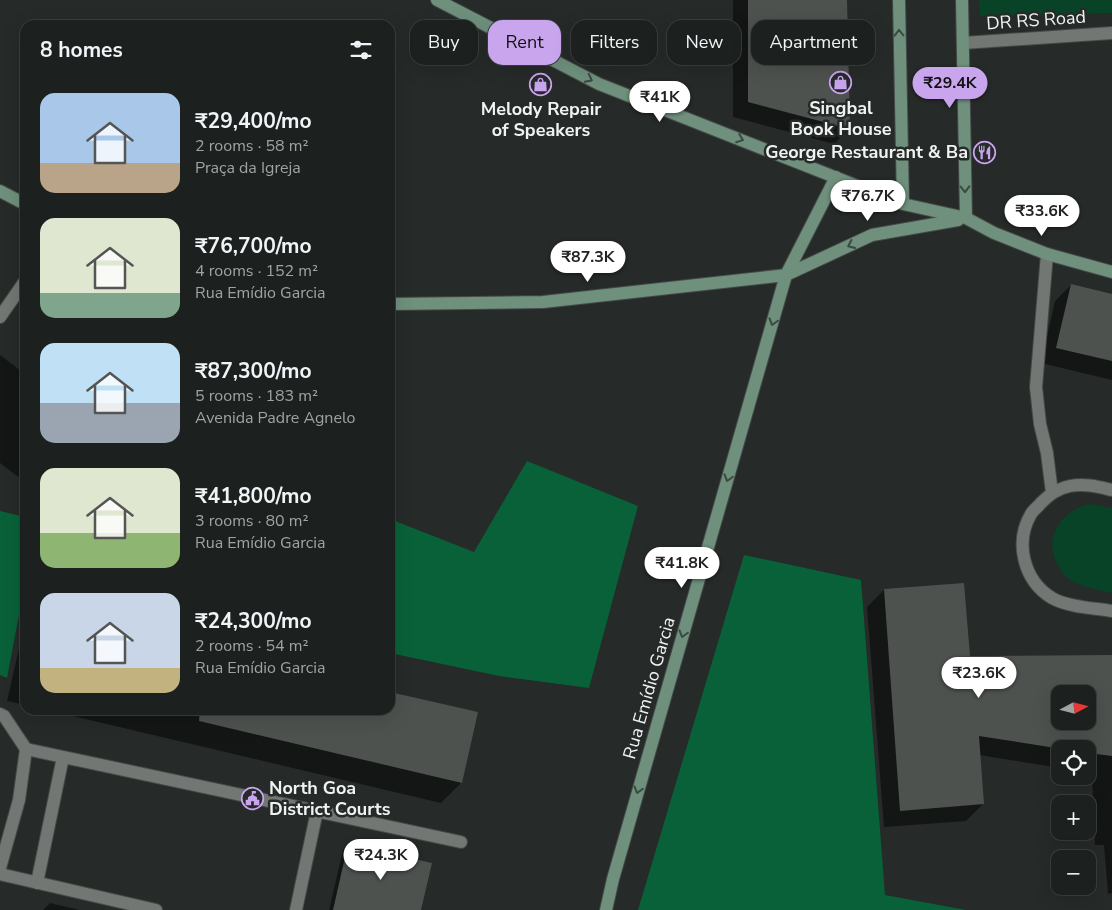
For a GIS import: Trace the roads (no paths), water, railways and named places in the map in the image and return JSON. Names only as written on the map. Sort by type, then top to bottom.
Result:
[{"type":"main road","points":[[437,0],[599,84],[903,204],[966,218],[994,233],[1047,254],[1112,272]]},
{"type":"main road","points":[[899,0],[903,204]]},
{"type":"main road","points":[[962,0],[966,218]]},
{"type":"main road","name":"Rua Emídio Garcia","points":[[606,910],[613,879],[786,275],[836,178]]},
{"type":"main road","points":[[0,191],[20,201]]},
{"type":"main road","points":[[395,304],[543,302],[786,275],[872,235],[966,218]]},
{"type":"street","name":"DR RS Road","points":[[963,43],[1112,33]]},
{"type":"street","points":[[1047,254],[1036,387],[1040,424],[1047,453],[1052,493]]},
{"type":"street","points":[[0,317],[20,288]]},
{"type":"street","points":[[1112,490],[1093,486],[1071,486],[1052,493],[1031,513],[1023,532],[1022,553],[1028,572],[1037,585],[1053,598],[1068,604],[1112,611]]},
{"type":"street","points":[[0,714],[4,716],[26,749],[19,800],[0,868]]},
{"type":"street","points":[[26,749],[461,842]]},
{"type":"street","points":[[37,883],[63,757]]},
{"type":"street","points":[[296,910],[317,811]]},
{"type":"street","points":[[0,874],[156,910]]},
{"type":"place","name":"Singbal Book House","points":[[841,83]]},
{"type":"place","name":"Melody Repair of Speakers","points":[[541,84]]},
{"type":"place","name":"George Restaurant & Ba","points":[[984,152]]},
{"type":"place","name":"North Goa District Courts","points":[[253,798]]}]
